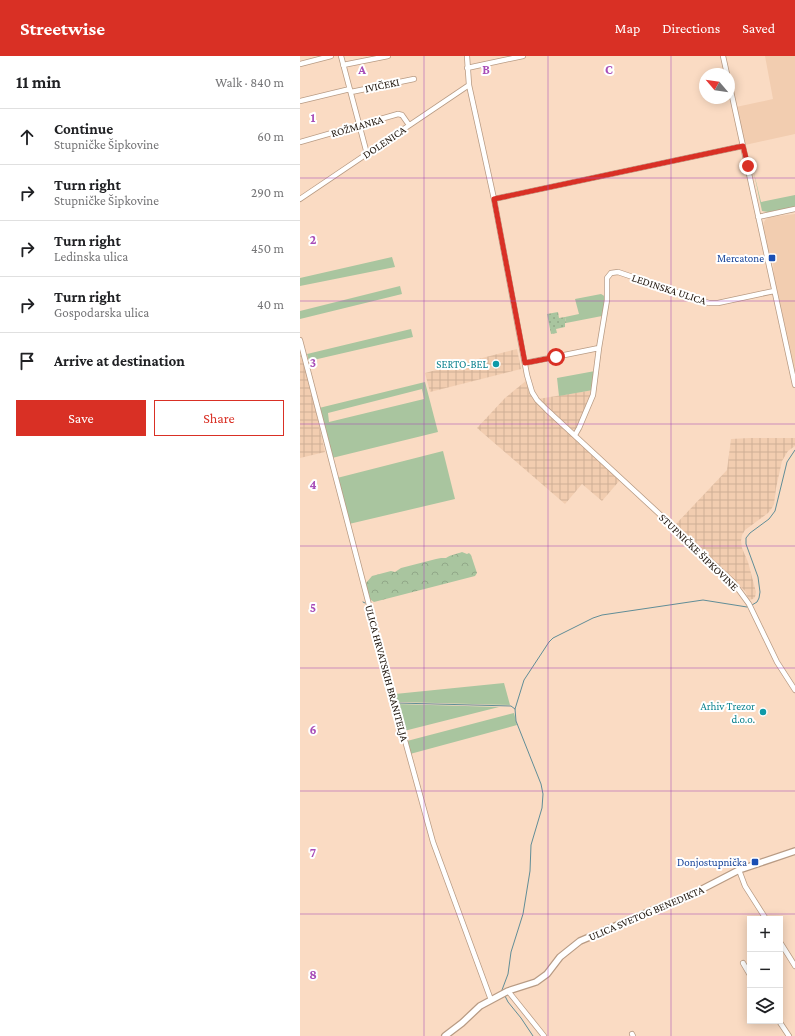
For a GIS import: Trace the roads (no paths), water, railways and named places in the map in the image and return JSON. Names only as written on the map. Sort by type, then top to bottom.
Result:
[{"type":"main road","name":"ULICA SVETOG BENEDIKTA","points":[[491,1000],[500,995],[536,982],[547,974],[560,957],[580,941],[665,905],[683,899],[739,870],[795,851]]},
{"type":"main road","points":[[445,1036],[480,1006],[491,1000]]},
{"type":"street","points":[[300,64],[331,56]]},
{"type":"street","name":"IVIČEKI","points":[[341,56],[367,154]]},
{"type":"street","points":[[343,65],[388,56]]},
{"type":"street","name":"STUPNIČKE ŠIPKOVINE","points":[[467,56],[469,85],[494,199],[530,388],[534,396],[547,410],[733,582],[750,606],[777,662],[795,690]]},
{"type":"street","points":[[467,68],[523,56]]},
{"type":"street","points":[[724,56],[726,68]]},
{"type":"street","name":"IVIČEKI","points":[[300,101],[350,90],[414,79]]},
{"type":"street","name":"DOLENICA","points":[[300,199],[469,85]]},
{"type":"street","points":[[734,104],[795,385]]},
{"type":"street","name":"ROŽMANKA","points":[[300,142],[398,114],[402,115],[409,125]]},
{"type":"street","points":[[494,199],[743,146]]},
{"type":"street","points":[[758,217],[795,209]]},
{"type":"street","name":"LEDINSKA ULICA","points":[[599,348],[607,300],[607,278],[612,272],[618,272],[709,303],[718,303],[774,291]]},
{"type":"street","name":"ULICA HRVATSKIH BRANITELJA","points":[[300,340],[393,697],[433,842],[491,1000]]},
{"type":"street","points":[[525,363],[599,348],[593,395],[575,435]]},
{"type":"street","points":[[739,870],[745,886],[764,916]]},
{"type":"street","points":[[783,947],[795,966]]},
{"type":"street","points":[[743,963],[747,970]]},
{"type":"street","points":[[508,992],[544,1036]]},
{"type":"street","points":[[781,1024],[789,1036]]},
{"type":"waterway","points":[[752,605],[757,602],[760,592],[758,577],[746,544],[746,538],[750,533],[769,519],[775,511],[787,462],[795,450]]},
{"type":"waterway","points":[[502,991],[508,974],[511,952],[523,914],[530,871],[531,845],[542,808],[543,794],[541,784],[516,721],[515,709],[524,680],[553,638],[602,615],[703,600],[747,607],[749,606]]},
{"type":"waterway","points":[[370,603],[372,604],[379,634]]},
{"type":"waterway","points":[[397,703],[511,706],[515,709]]},
{"type":"waterway","points":[[505,996],[533,1036]]},
{"type":"place","name":"Mercatone","points":[[772,258]]},
{"type":"place","name":"SERTO-BEL","points":[[496,364]]},
{"type":"place","name":"Arhiv Trezor d.o.o.","points":[[763,712]]},
{"type":"place","name":"Donjostupnička","points":[[755,862]]}]
